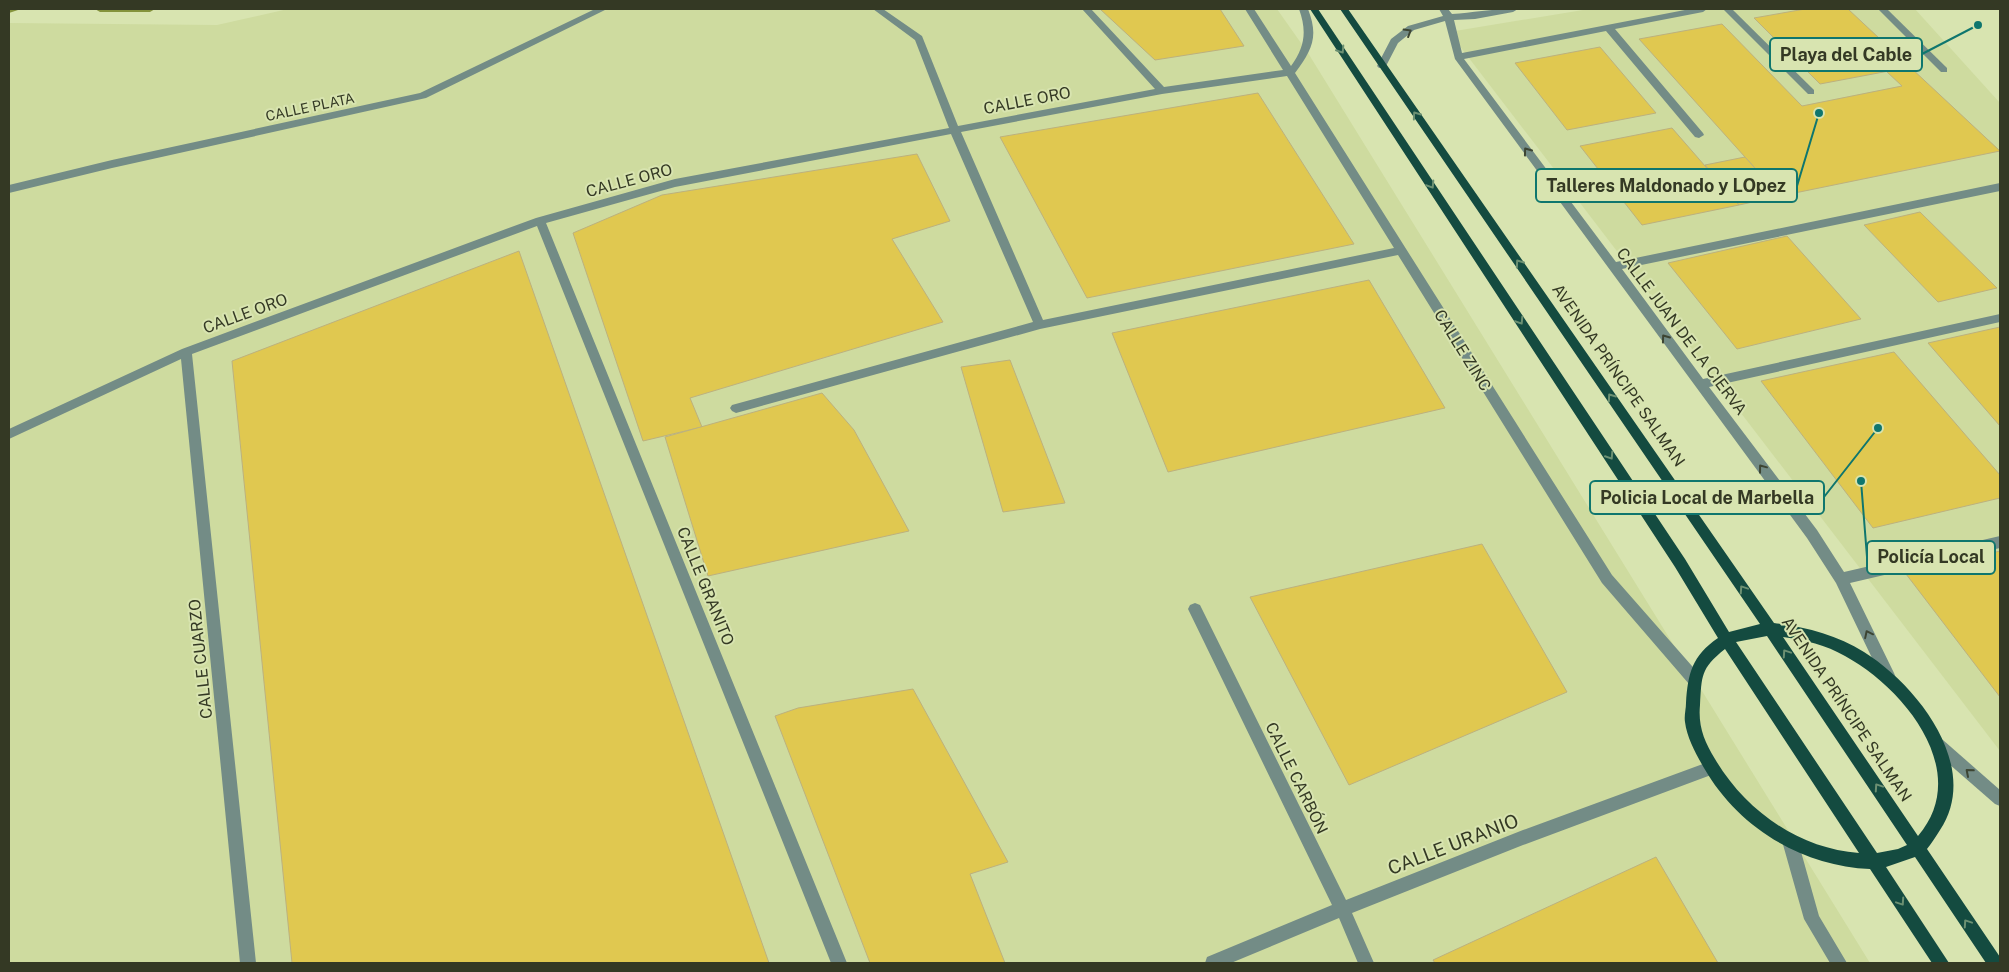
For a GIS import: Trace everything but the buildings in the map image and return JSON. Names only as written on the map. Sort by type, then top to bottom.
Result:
[{"type":"main road","points":[[1314,9],[1680,563],[1726,639],[1941,963]]},
{"type":"main road","name":"AVENIDA PRÍNCIPE SALMAN","points":[[1344,9],[1720,554],[1995,963]]},
{"type":"main road","points":[[1770,629],[1800,632],[1830,641],[1861,657],[1889,678],[1918,710],[1938,745],[1946,775],[1946,803],[1936,828],[1918,847],[1898,857],[1873,862],[1832,857],[1790,841],[1744,809],[1711,768],[1692,722],[1694,679],[1706,656],[1726,639],[1746,632],[1770,629]]},
{"type":"street","name":"CALLE PLATA","points":[[9,189],[112,164],[423,96],[602,9]]},
{"type":"street","points":[[877,9],[919,38],[955,131],[1040,326]]},
{"type":"street","points":[[1086,9],[1162,91]]},
{"type":"street","name":"CALLE ZINC","points":[[1250,9],[1607,579],[1694,679]]},
{"type":"street","points":[[1291,72],[1305,55],[1311,27],[1304,9]]},
{"type":"street","points":[[1382,66],[1394,41],[1411,28],[1446,13],[1475,16],[1513,9]]},
{"type":"street","points":[[1458,57],[1702,9]]},
{"type":"street","points":[[1727,9],[1811,92]]},
{"type":"street","points":[[1882,9],[1944,70]]},
{"type":"street","name":"CALLE JUAN DE LA CIERVA","points":[[1446,13],[1458,57],[1812,534],[1841,579],[1889,678]]},
{"type":"street","points":[[1608,27],[1699,135]]},
{"type":"street","name":"CALLE ORO","points":[[9,434],[186,352],[540,221],[675,183],[1162,91],[1291,72]]},
{"type":"street","points":[[1613,267],[2000,187]]},
{"type":"street","name":"CALLE GRANITO","points":[[540,221],[839,963]]},
{"type":"street","points":[[736,408],[1040,326],[1401,250]]},
{"type":"street","points":[[1700,384],[2000,318]]},
{"type":"street","name":"CALLE CUARZO","points":[[186,352],[248,963]]},
{"type":"street","points":[[1841,579],[2000,542]]},
{"type":"street","name":"CALLE CARBÓN","points":[[1195,609],[1342,908],[1366,963]]},
{"type":"street","points":[[1938,745],[2000,799]]},
{"type":"street","name":"CALLE URANIO","points":[[1213,963],[1342,908],[1647,790],[1711,768]]},
{"type":"street","points":[[1790,841],[1812,919],[1839,963]]},
{"type":"shaded area","points":[[288,9],[1277,9],[1308,53],[1870,963],[9,963],[9,23],[217,25]]},
{"type":"shaded area","points":[[1589,9],[1915,9],[2000,103],[2000,751],[1449,32]]},
{"type":"waterway","points":[[9,10],[16,9]]},
{"type":"waterway","points":[[100,9],[150,9]]},
{"type":"place","name":"Playa del Cable","points":[[1978,25]]},
{"type":"place","name":"Talleres Maldonado y LOpez","points":[[1819,113]]},
{"type":"place","name":"Policia Local de Marbella","points":[[1878,428]]},
{"type":"place","name":"Policía Local","points":[[1861,481]]}]
